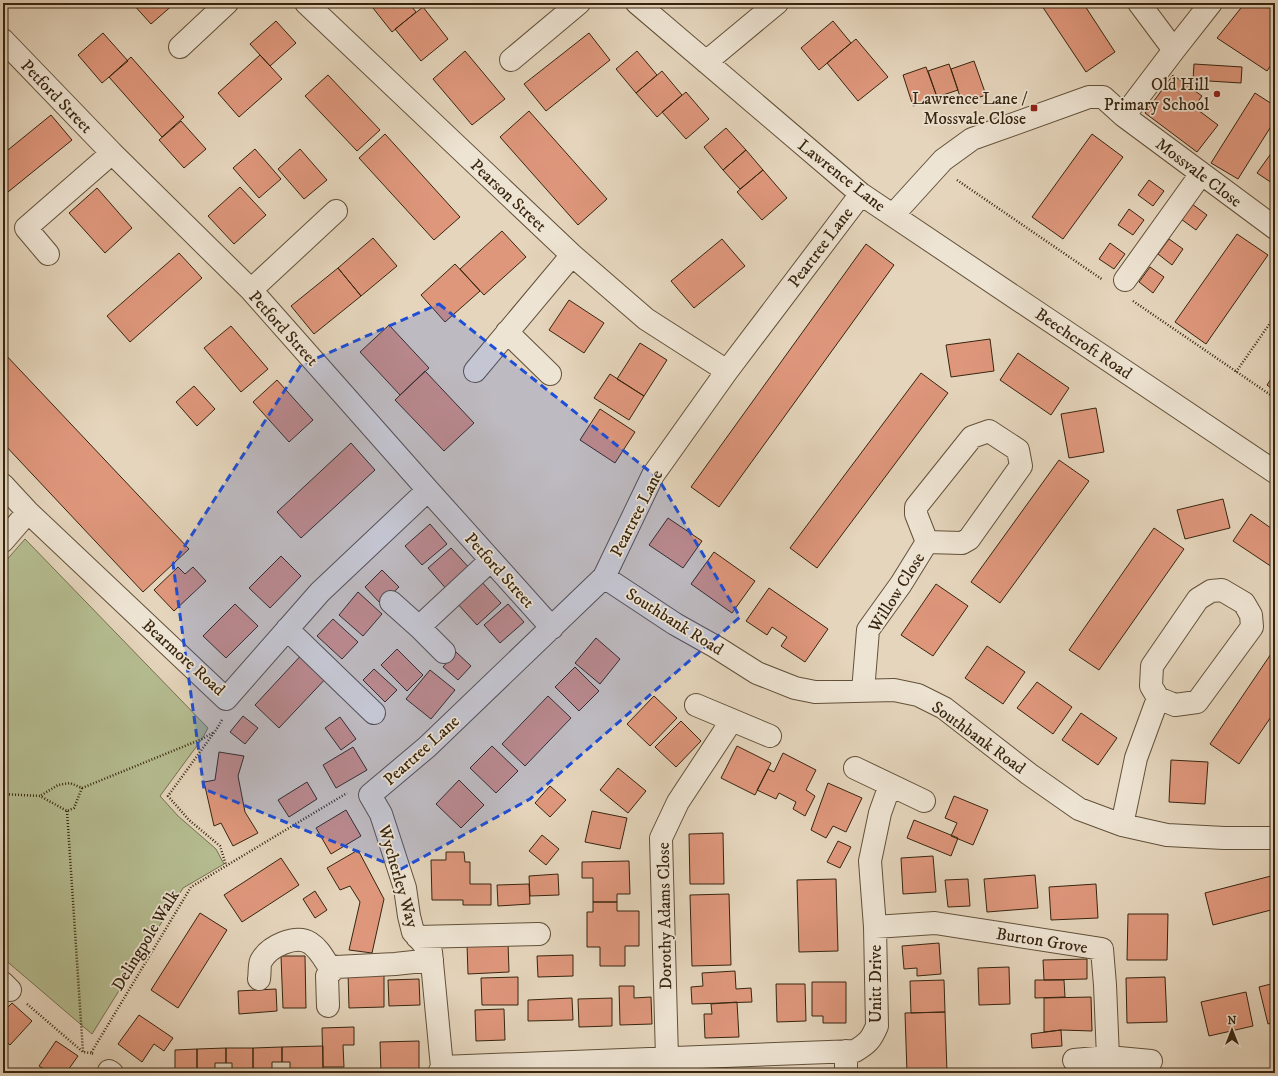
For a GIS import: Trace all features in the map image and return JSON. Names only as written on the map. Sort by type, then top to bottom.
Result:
[{"type":"street","points":[[180,47],[227,3]]},
{"type":"street","name":"Pearson Street","points":[[306,3],[572,255],[646,319],[727,371]]},
{"type":"street","points":[[511,60],[579,3]]},
{"type":"street","name":"Lawrence Lane","points":[[637,3],[861,194],[893,214],[943,160],[972,139],[1089,97],[1103,97],[1124,116]]},
{"type":"street","points":[[706,62],[777,3]]},
{"type":"street","points":[[1139,3],[1174,50]]},
{"type":"street","points":[[1124,116],[1211,3]]},
{"type":"street","name":"Petford Street","points":[[3,40],[112,153],[251,290],[552,628]]},
{"type":"street","name":"Mossvale Close","points":[[1124,116],[1275,228]]},
{"type":"street","points":[[48,254],[26,228],[112,153]]},
{"type":"street","points":[[1125,280],[1201,174]]},
{"type":"street","name":"Peartree Lane","points":[[370,795],[427,747],[604,577],[653,475],[727,371],[861,194]]},
{"type":"street","points":[[251,290],[336,211]]},
{"type":"street","name":"Beechcroft Road","points":[[893,214],[1275,472]]},
{"type":"street","points":[[474,371],[572,255]]},
{"type":"street","points":[[507,332],[550,374]]},
{"type":"street","name":"Willow Close","points":[[989,431],[1018,450],[1021,466],[969,539],[962,543],[927,542],[916,514],[916,507],[972,437],[989,431]]},
{"type":"street","name":"Bearmore Road","points":[[3,485],[28,512],[226,699],[320,592],[428,490]]},
{"type":"street","points":[[3,541],[28,512]]},
{"type":"street","name":"Willow Close","points":[[863,691],[868,630],[901,584],[927,542]]},
{"type":"street","points":[[419,627],[491,560]]},
{"type":"street","name":"Southbank Road","points":[[604,577],[675,624],[716,647],[757,673],[795,688],[815,692],[894,690],[918,695],[944,708],[1029,774],[1079,809],[1122,825],[1167,835],[1224,838],[1275,838]]},
{"type":"street","points":[[1222,590],[1244,603],[1251,615],[1252,627],[1197,702],[1175,705],[1158,698],[1150,686],[1152,666],[1198,599],[1211,591],[1222,590]]},
{"type":"street","points":[[390,602],[419,627],[444,652]]},
{"type":"street","points":[[287,629],[374,713]]},
{"type":"street","points":[[1122,825],[1136,758],[1158,698]]},
{"type":"street","points":[[696,705],[770,736]]},
{"type":"street","name":"Dorothy Adams Close","points":[[667,1058],[661,838],[678,802],[732,720]]},
{"type":"street","points":[[855,768],[924,801]]},
{"type":"street","name":"Unitt Drive","points":[[440,1070],[546,1068],[667,1058],[693,1065],[855,1051],[868,1043],[878,1026],[875,927],[870,861],[880,813],[890,785]]},
{"type":"street","name":"Wycherley Way","points":[[370,795],[381,814],[405,888],[413,932],[431,952],[440,1070]]},
{"type":"street","name":"Burton Grove","points":[[875,927],[935,923],[1102,949],[1108,1057]]},
{"type":"street","points":[[417,937],[539,934]]},
{"type":"street","points":[[259,979],[261,961],[272,949],[292,940],[309,942],[318,951],[328,965],[336,967],[395,964],[432,960]]},
{"type":"street","points":[[328,1006],[326,976],[336,967]]},
{"type":"street","points":[[846,1051],[846,1073]]},
{"type":"street","points":[[1074,1060],[1108,1057],[1151,1061]]},
{"type":"path","points":[[1236,372],[1275,316]]},
{"type":"path","points":[[40,796],[58,785],[70,783],[82,788],[202,739],[216,730],[168,796],[189,820],[220,846],[226,865]]},
{"type":"path","points":[[67,811],[74,808],[82,788]]},
{"type":"path","name":"Delingpole Walk","points":[[91,1053],[190,887],[353,790],[370,795]]},
{"type":"path","points":[[3,794],[40,796],[67,811]]},
{"type":"path","points":[[67,811],[83,1052]]},
{"type":"path","points":[[6,987],[83,1052],[91,1053],[106,1067]]},
{"type":"highlighted area","points":[[439,304],[658,478],[740,617],[530,799],[401,869],[204,789],[173,564],[301,365]]},
{"type":"green space","points":[[25,539],[208,728],[202,739],[160,796],[178,816],[216,849],[224,864],[183,888],[92,1034],[3,958],[3,564]]},
{"type":"building","points":[[132,3],[175,3],[151,24]]},
{"type":"building","points":[[369,3],[409,3],[416,12],[392,32]]},
{"type":"building","points":[[1047,3],[1083,3],[1115,52],[1086,72],[1042,6]]},
{"type":"building","points":[[1245,3],[1275,3],[1275,59],[1267,71],[1217,38]]},
{"type":"building","points":[[423,7],[448,39],[421,61],[395,29]]},
{"type":"building","points":[[276,21],[296,43],[270,66],[250,44]]},
{"type":"building","points":[[833,21],[851,43],[819,70],[801,48]]},
{"type":"building","points":[[103,33],[128,61],[102,83],[78,55]]},
{"type":"building","points":[[589,33],[610,60],[546,111],[524,84]]},
{"type":"building","points":[[856,39],[888,77],[858,101],[827,63]]},
{"type":"building","points":[[465,51],[505,99],[472,125],[433,79]]},
{"type":"building","points":[[637,51],[657,75],[636,93],[616,69]]},
{"type":"building","points":[[260,55],[282,79],[239,117],[218,93]]},
{"type":"building","points":[[131,57],[184,117],[162,137],[109,77]]},
{"type":"building","points":[[974,61],[986,95],[962,103],[951,69]]},
{"type":"building","points":[[949,64],[958,90],[937,97],[928,71]]},
{"type":"building","points":[[1194,64],[1242,67],[1241,83],[1193,80]]},
{"type":"building","points":[[926,67],[937,97],[913,106],[903,75]]},
{"type":"building","points":[[662,71],[682,95],[657,117],[636,93]]},
{"type":"building","points":[[328,75],[380,130],[357,151],[305,96]]},
{"type":"building","points":[[1173,75],[1202,96],[1194,107],[1218,125],[1197,152],[1145,113]]},
{"type":"building","points":[[686,92],[709,119],[686,139],[662,112]]},
{"type":"building","points":[[1255,93],[1275,106],[1275,120],[1238,179],[1211,163]]},
{"type":"building","points":[[529,111],[607,199],[578,225],[500,137]]},
{"type":"building","points":[[51,115],[72,140],[8,192],[3,186],[3,154]]},
{"type":"building","points":[[181,121],[206,149],[184,168],[159,140]]},
{"type":"building","points":[[726,128],[746,150],[723,170],[704,147]]},
{"type":"building","points":[[385,134],[460,217],[434,240],[359,158]]},
{"type":"building","points":[[1092,134],[1123,157],[1063,239],[1032,217]]},
{"type":"building","points":[[1275,148],[1275,185],[1257,173]]},
{"type":"building","points":[[255,149],[281,179],[259,198],[233,168]]},
{"type":"building","points":[[300,149],[327,180],[304,199],[278,169]]},
{"type":"building","points":[[746,150],[763,170],[740,189],[723,170]]},
{"type":"building","points":[[763,170],[787,198],[762,220],[737,192]]},
{"type":"building","points":[[1149,180],[1164,191],[1153,206],[1138,195]]},
{"type":"building","points":[[3,186],[8,192],[3,196]]},
{"type":"building","points":[[240,187],[266,215],[234,244],[208,216]]},
{"type":"building","points":[[97,188],[132,228],[105,253],[69,213]]},
{"type":"building","points":[[1192,204],[1207,215],[1196,230],[1181,219]]},
{"type":"building","points":[[1129,209],[1144,220],[1133,235],[1118,225]]},
{"type":"building","points":[[502,231],[526,257],[484,295],[460,269]]},
{"type":"building","points":[[1237,234],[1268,255],[1206,344],[1175,322]]},
{"type":"building","points":[[373,238],[397,266],[361,296],[338,268]]},
{"type":"building","points":[[722,239],[745,266],[694,308],[671,281]]},
{"type":"building","points":[[1169,239],[1183,249],[1172,265],[1158,254]]},
{"type":"building","points":[[1110,243],[1125,254],[1114,269],[1099,259]]},
{"type":"building","points":[[866,244],[894,265],[719,507],[691,487]]},
{"type":"building","points":[[179,253],[202,278],[130,342],[107,316]]},
{"type":"building","points":[[455,264],[480,291],[445,322],[421,295]]},
{"type":"building","points":[[1150,267],[1164,277],[1153,293],[1139,282]]},
{"type":"building","points":[[338,268],[361,296],[314,334],[291,306]]},
{"type":"building","points":[[569,300],[604,323],[584,353],[549,330]]},
{"type":"building","points":[[389,325],[429,368],[400,395],[360,352]]},
{"type":"building","points":[[231,326],[268,369],[241,392],[204,348]]},
{"type":"building","points":[[990,339],[994,371],[951,377],[946,345]]},
{"type":"building","points":[[640,343],[667,360],[644,396],[617,379]]},
{"type":"building","points":[[3,352],[189,549],[143,592],[3,443]]},
{"type":"building","points":[[1018,353],[1069,388],[1051,415],[1000,380]]},
{"type":"building","points":[[425,371],[474,423],[444,451],[395,400]]},
{"type":"building","points":[[921,373],[948,393],[817,568],[790,548]]},
{"type":"building","points":[[1275,373],[1275,391],[1267,385]]},
{"type":"building","points":[[610,374],[644,396],[629,420],[594,398]]},
{"type":"building","points":[[277,380],[313,420],[289,442],[253,402]]},
{"type":"building","points":[[194,386],[215,409],[197,426],[176,402]]},
{"type":"building","points":[[1096,408],[1104,452],[1069,458],[1061,414]]},
{"type":"building","points":[[600,409],[635,432],[615,463],[580,440]]},
{"type":"building","points":[[351,443],[375,470],[301,538],[277,512]]},
{"type":"building","points":[[1059,460],[1089,481],[1000,603],[971,582]]},
{"type":"building","points":[[1223,499],[1230,528],[1185,539],[1177,510]]},
{"type":"building","points":[[1251,514],[1275,531],[1275,569],[1233,541]]},
{"type":"building","points":[[668,518],[702,541],[683,568],[649,545]]},
{"type":"building","points":[[430,524],[447,544],[422,565],[405,546]]},
{"type":"building","points":[[1154,528],[1184,549],[1099,670],[1069,650]]},
{"type":"building","points":[[451,548],[472,571],[449,592],[428,568]]},
{"type":"building","points":[[714,552],[755,581],[732,613],[691,584]]},
{"type":"building","points":[[281,556],[301,576],[270,608],[249,588]]},
{"type":"building","points":[[178,567],[185,574],[193,567],[206,581],[174,611],[154,590]]},
{"type":"building","points":[[382,570],[399,587],[381,604],[365,587]]},
{"type":"building","points":[[479,579],[501,603],[477,625],[455,601]]},
{"type":"building","points":[[936,584],[968,606],[933,656],[901,635]]},
{"type":"building","points":[[769,588],[828,629],[805,662],[781,646],[787,637],[772,627],[767,635],[746,621]]},
{"type":"building","points":[[358,592],[382,614],[363,636],[339,615]]},
{"type":"building","points":[[235,604],[258,626],[226,658],[203,636]]},
{"type":"building","points":[[508,604],[524,622],[500,643],[484,625]]},
{"type":"building","points":[[333,619],[358,642],[342,659],[317,636]]},
{"type":"building","points":[[596,638],[620,659],[600,684],[575,663]]},
{"type":"building","points":[[987,646],[1025,672],[1003,704],[965,678]]},
{"type":"building","points":[[1275,648],[1275,711],[1239,764],[1210,744]]},
{"type":"building","points":[[397,649],[423,675],[407,691],[381,665]]},
{"type":"building","points":[[306,650],[330,674],[279,728],[255,705]]},
{"type":"building","points":[[456,652],[471,666],[458,680],[443,667]]},
{"type":"building","points":[[575,667],[599,691],[579,711],[555,687]]},
{"type":"building","points":[[374,669],[397,690],[385,702],[363,680]]},
{"type":"building","points":[[430,670],[455,690],[431,719],[406,699]]},
{"type":"building","points":[[1037,682],[1072,707],[1053,734],[1017,708]]},
{"type":"building","points":[[548,696],[571,718],[525,766],[502,744]]},
{"type":"building","points":[[654,696],[677,718],[650,746],[627,724]]},
{"type":"building","points":[[1081,713],[1117,738],[1098,765],[1062,740]]},
{"type":"building","points":[[243,716],[258,728],[245,744],[230,732]]},
{"type":"building","points":[[340,717],[356,739],[341,750],[325,728]]},
{"type":"building","points":[[681,721],[701,741],[676,767],[655,747]]},
{"type":"building","points":[[492,746],[518,771],[496,793],[470,768]]},
{"type":"building","points":[[737,746],[771,763],[755,795],[721,778]]},
{"type":"building","points":[[353,747],[367,770],[336,788],[323,765]]},
{"type":"building","points":[[219,752],[244,756],[238,776],[245,812],[258,833],[233,846],[221,823],[214,826],[204,782],[215,780]]},
{"type":"building","points":[[783,753],[816,770],[806,790],[815,796],[805,816],[793,809],[796,802],[779,793],[776,799],[757,790],[768,769],[774,772]]},
{"type":"building","points":[[1171,760],[1208,762],[1205,804],[1169,802]]},
{"type":"building","points":[[618,768],[646,791],[628,813],[600,790]]},
{"type":"building","points":[[459,780],[484,805],[461,828],[436,804]]},
{"type":"building","points":[[307,782],[317,799],[289,817],[278,800]]},
{"type":"building","points":[[828,783],[862,798],[846,832],[833,826],[826,838],[811,830]]},
{"type":"building","points":[[550,786],[566,800],[550,817],[535,803]]},
{"type":"building","points":[[954,796],[988,810],[973,845],[951,836],[957,823],[945,818]]},
{"type":"building","points":[[346,810],[361,836],[331,854],[316,828]]},
{"type":"building","points":[[592,811],[627,818],[620,849],[585,842]]},
{"type":"building","points":[[914,820],[958,838],[951,856],[907,838]]},
{"type":"building","points":[[723,833],[724,884],[690,884],[689,834]]},
{"type":"building","points":[[542,835],[559,849],[546,865],[529,851]]},
{"type":"building","points":[[838,841],[851,847],[840,868],[827,862]]},
{"type":"building","points":[[358,850],[384,899],[372,953],[349,950],[360,902],[350,886],[340,890],[327,868]]},
{"type":"building","points":[[446,852],[464,852],[465,862],[470,862],[470,884],[491,884],[491,905],[463,905],[463,900],[432,900],[431,860],[446,860]]},
{"type":"building","points":[[933,856],[936,892],[903,894],[901,858]]},
{"type":"building","points":[[281,858],[299,885],[242,922],[224,895]]},
{"type":"building","points":[[629,861],[630,894],[617,894],[617,902],[593,902],[593,878],[582,878],[582,862]]},
{"type":"building","points":[[558,874],[559,895],[530,896],[529,876]]},
{"type":"building","points":[[1035,875],[1038,908],[987,912],[984,879]]},
{"type":"building","points":[[1275,875],[1275,909],[1213,925],[1205,893]]},
{"type":"building","points":[[836,879],[838,951],[799,952],[797,880]]},
{"type":"building","points":[[968,879],[970,906],[948,907],[945,880]]},
{"type":"building","points":[[529,884],[530,904],[498,906],[497,885]]},
{"type":"building","points":[[1096,884],[1098,918],[1051,920],[1049,887]]},
{"type":"building","points":[[315,891],[327,910],[315,918],[303,899]]},
{"type":"building","points":[[729,894],[731,965],[692,966],[690,895]]},
{"type":"building","points":[[593,902],[617,902],[617,911],[639,911],[639,946],[625,946],[625,966],[600,966],[600,947],[587,947],[587,912],[593,912]]},
{"type":"building","points":[[200,913],[227,930],[178,1008],[151,990]]},
{"type":"building","points":[[1128,914],[1168,914],[1167,960],[1127,960]]},
{"type":"building","points":[[508,942],[509,972],[468,974],[467,944]]},
{"type":"building","points":[[939,943],[941,974],[917,976],[917,968],[904,969],[902,946]]},
{"type":"building","points":[[573,955],[573,976],[538,977],[537,956]]},
{"type":"building","points":[[281,956],[305,956],[306,1008],[283,1008]]},
{"type":"building","points":[[1087,959],[1087,979],[1044,980],[1043,960]]},
{"type":"building","points":[[1009,967],[1010,1004],[979,1005],[978,968]]},
{"type":"building","points":[[384,971],[384,1007],[349,1008],[348,972]]},
{"type":"building","points":[[735,971],[736,989],[751,988],[752,1002],[692,1004],[691,987],[703,986],[702,973]]},
{"type":"building","points":[[518,977],[518,1005],[482,1005],[481,978]]},
{"type":"building","points":[[1165,977],[1167,1022],[1127,1023],[1126,978]]},
{"type":"building","points":[[419,979],[420,1005],[389,1006],[388,980]]},
{"type":"building","points":[[944,980],[945,1012],[911,1013],[910,981]]},
{"type":"building","points":[[1035,980],[1064,980],[1065,997],[1035,998]]},
{"type":"building","points":[[812,982],[846,982],[846,1023],[823,1023],[823,1016],[812,1016]]},
{"type":"building","points":[[1275,983],[1275,1022],[1268,1024],[1259,987]]},
{"type":"building","points":[[776,984],[805,984],[806,1021],[777,1022]]},
{"type":"building","points":[[619,986],[634,986],[634,998],[651,997],[652,1024],[620,1025]]},
{"type":"building","points":[[276,989],[277,1011],[239,1014],[238,991]]},
{"type":"building","points":[[1246,992],[1253,1026],[1209,1036],[1201,1002]]},
{"type":"building","points":[[1091,997],[1092,1031],[1061,1030],[1044,1032],[1044,998]]},
{"type":"building","points":[[572,998],[573,1020],[528,1021],[528,1000]]},
{"type":"building","points":[[612,998],[612,1026],[579,1027],[578,999]]},
{"type":"building","points":[[737,1002],[739,1037],[705,1038],[704,1014],[712,1014],[711,1004]]},
{"type":"building","points":[[12,1003],[32,1021],[10,1045],[3,1039],[3,1012]]},
{"type":"building","points":[[504,1009],[505,1040],[476,1041],[475,1010]]},
{"type":"building","points":[[945,1012],[947,1073],[907,1073],[905,1013]]},
{"type":"building","points":[[139,1015],[173,1038],[164,1051],[154,1044],[142,1062],[118,1044]]},
{"type":"building","points":[[354,1027],[354,1045],[343,1045],[344,1067],[323,1067],[322,1028]]},
{"type":"building","points":[[1061,1030],[1062,1046],[1032,1048],[1031,1034]]},
{"type":"building","points":[[56,1041],[78,1056],[66,1073],[50,1073],[39,1066]]},
{"type":"building","points":[[419,1041],[419,1073],[381,1073],[380,1042]]},
{"type":"building","points":[[323,1046],[323,1073],[290,1073],[290,1062],[282,1062],[282,1047]]},
{"type":"building","points":[[282,1047],[282,1062],[272,1062],[272,1073],[253,1073],[253,1048]]},
{"type":"building","points":[[226,1048],[226,1063],[215,1063],[215,1073],[197,1073],[197,1049]]},
{"type":"building","points":[[226,1048],[253,1048],[253,1073],[232,1073],[232,1063],[226,1063]]},
{"type":"building","points":[[197,1049],[197,1073],[175,1073],[175,1050]]},
{"type":"place","name":"Old Hill Primary School","points":[[1217,94]]},
{"type":"place","name":"Lawrence Lane / Mossvale Close","points":[[1034,108]]}]
